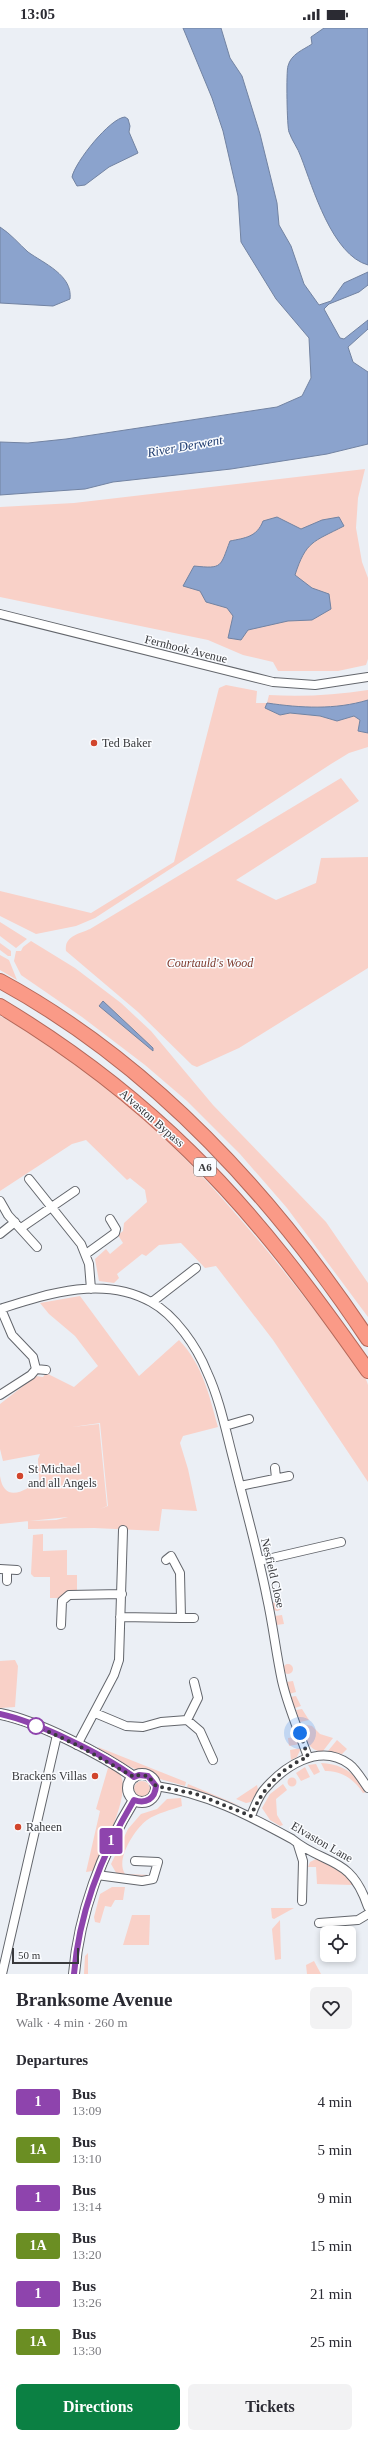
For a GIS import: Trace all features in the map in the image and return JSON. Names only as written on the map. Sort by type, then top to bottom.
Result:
[{"type":"highway","name":"Alvaston Bypass","points":[[0,981],[48,1010],[92,1040],[157,1092],[208,1139],[268,1205],[314,1262],[368,1339]]},
{"type":"highway","name":"Alvaston Bypass","points":[[0,1006],[78,1057],[126,1094],[190,1152],[250,1217],[296,1274],[368,1371]]},
{"type":"street","name":"Fernhook Avenue","points":[[0,614],[273,682],[321,684],[368,677]]},
{"type":"street","points":[[29,1179],[52,1205],[81,1244],[89,1264],[91,1289]]},
{"type":"street","points":[[0,1234],[62,1201],[75,1191]]},
{"type":"street","points":[[0,1201],[8,1215],[37,1247]]},
{"type":"street","points":[[86,1254],[115,1233],[116,1229],[110,1219]]},
{"type":"street","points":[[36,1369],[33,1357],[12,1336],[1,1309],[59,1291],[91,1289],[116,1291],[152,1302],[196,1268]]},
{"type":"street","name":"Nesfield Close","points":[[152,1302],[172,1320],[194,1348],[207,1370],[215,1392],[259,1561],[283,1685],[308,1757]]},
{"type":"street","points":[[36,1369],[46,1370]]},
{"type":"street","points":[[0,1395],[31,1375],[36,1369]]},
{"type":"street","points":[[225,1426],[249,1419]]},
{"type":"street","points":[[275,1468],[276,1478]]},
{"type":"street","points":[[240,1486],[289,1476]]},
{"type":"street","points":[[77,1745],[95,1713],[118,1666],[122,1594],[123,1530]]},
{"type":"street","points":[[259,1561],[341,1542]]},
{"type":"street","points":[[166,1560],[171,1556],[180,1573],[181,1618]]},
{"type":"street","points":[[7,1580],[4,1570],[17,1570]]},
{"type":"street","points":[[61,1625],[62,1601],[69,1594],[122,1594]]},
{"type":"street","points":[[120,1617],[194,1618]]},
{"type":"street","points":[[187,1720],[198,1698],[194,1682]]},
{"type":"street","points":[[95,1713],[126,1726],[143,1727],[161,1722],[187,1720],[200,1731],[213,1760]]},
{"type":"street","points":[[0,1714],[16,1718],[57,1735],[134,1777],[139,1775],[148,1776],[156,1786],[154,1795],[150,1800],[142,1802],[134,1800]]},
{"type":"street","points":[[2,1974],[57,1735]]},
{"type":"street","points":[[251,1816],[263,1791],[295,1763],[308,1757],[334,1757],[350,1764],[368,1788]]},
{"type":"street","points":[[134,1777],[129,1789],[134,1800]]},
{"type":"street","name":"Elvaston Lane","points":[[156,1786],[196,1794],[251,1816],[292,1838],[298,1845],[328,1858],[352,1875],[362,1890],[368,1907]]},
{"type":"street","points":[[74,1974],[84,1922],[97,1876],[106,1850],[134,1800]]},
{"type":"street","points":[[298,1845],[303,1861],[302,1901]]},
{"type":"street","points":[[97,1876],[142,1882],[153,1879],[158,1862],[135,1861]]},
{"type":"street","points":[[319,1923],[358,1920],[368,1914]]},
{"type":"green space","points":[[365,469],[358,498],[356,528],[362,562],[368,578],[368,659],[366,665],[338,671],[278,671],[273,662],[243,655],[208,640],[0,597],[0,507],[74,503]]},
{"type":"green space","points":[[226,685],[257,691],[256,703],[267,703],[265,708],[280,715],[290,713],[320,716],[337,721],[354,716],[360,720],[358,731],[368,733],[368,747],[349,753],[331,764],[95,918],[76,926],[36,934],[0,916],[0,891],[91,913],[174,862],[219,688]]},
{"type":"green space","points":[[368,690],[368,700],[331,707],[305,707],[267,703],[269,695],[319,695]]},
{"type":"green space","name":"Courtauld's Wood","points":[[341,778],[359,801],[236,880],[276,900],[316,883],[321,858],[368,857],[368,968],[239,1048],[197,1067],[192,1065],[138,1012],[66,951],[67,942],[73,936],[90,929]]},
{"type":"green space","points":[[0,922],[27,939],[16,948],[0,936]]},
{"type":"green space","points":[[31,941],[75,968],[121,1003],[151,1031],[213,1105],[326,1222],[368,1283],[368,1317],[287,1208],[240,1154],[187,1101],[145,1065],[82,1017],[21,975],[14,961],[16,951],[21,951],[23,947]]},
{"type":"green space","points":[[0,943],[11,951],[11,956],[8,956],[0,950]]},
{"type":"green space","points":[[0,955],[9,960],[17,980],[0,970]]},
{"type":"green space","points":[[0,1016],[48,1044],[93,1076],[135,1111],[213,1188],[285,1272],[354,1361],[366,1379],[368,1385],[368,1482],[273,1340],[216,1266],[205,1268],[181,1243],[159,1245],[146,1256],[142,1254],[117,1274],[119,1278],[114,1283],[99,1281],[95,1259],[106,1249],[110,1254],[123,1243],[118,1235],[123,1231],[124,1223],[147,1202],[145,1190],[130,1178],[127,1180],[86,1140],[72,1144],[0,1191]]},
{"type":"green space","points":[[80,1296],[139,1376],[179,1340],[200,1370],[218,1427],[183,1436],[180,1443],[188,1469],[197,1511],[162,1509],[159,1531],[94,1528],[28,1529],[28,1521],[0,1524],[0,1476],[2,1485],[6,1490],[16,1493],[28,1488],[39,1480],[38,1459],[40,1454],[3,1461],[0,1449],[0,1404],[36,1376],[43,1377],[46,1373],[74,1387],[98,1366],[75,1336],[49,1314],[40,1303]],"holes":[[[100,1423],[108,1506],[100,1509],[107,1506],[99,1424],[72,1427]],[[68,1517],[56,1520],[30,1521]]]},
{"type":"green space","points":[[43,1534],[43,1551],[67,1550],[67,1575],[77,1575],[77,1590],[60,1600],[58,1598],[50,1598],[50,1577],[34,1577],[31,1574],[33,1535]]},
{"type":"green space","points":[[275,1601],[279,1601],[281,1602],[281,1610],[275,1611],[272,1608],[272,1604]]},
{"type":"green space","points":[[282,1615],[284,1624],[276,1625],[275,1616]]},
{"type":"green space","points":[[15,1660],[18,1666],[15,1707],[0,1708],[0,1661]]},
{"type":"green space","points":[[286,1664],[290,1664],[292,1665],[292,1673],[286,1674],[283,1671],[283,1667]]},
{"type":"green space","points":[[293,1681],[296,1692],[289,1694],[286,1682]]},
{"type":"green space","points":[[296,1696],[301,1706],[295,1708],[290,1697]]},
{"type":"green space","points":[[302,1709],[309,1720],[300,1722],[296,1710]]},
{"type":"green space","points":[[301,1726],[312,1726],[320,1734],[333,1738],[323,1751],[314,1749],[308,1743]]},
{"type":"green space","points":[[297,1737],[300,1744],[289,1746],[288,1738]]},
{"type":"green space","points":[[337,1740],[347,1749],[342,1754],[328,1751]]},
{"type":"green space","points":[[98,1747],[186,1782],[185,1786],[160,1779],[150,1770],[135,1769],[102,1754]]},
{"type":"green space","points":[[301,1748],[297,1757],[291,1760],[290,1750]]},
{"type":"green space","points":[[321,1763],[335,1765],[348,1771],[358,1780],[366,1792],[363,1793],[352,1780],[342,1774],[325,1771]]},
{"type":"green space","points":[[316,1764],[320,1772],[314,1775],[308,1765]]},
{"type":"green space","points":[[305,1767],[310,1777],[301,1781],[296,1773]]},
{"type":"green space","points":[[108,1768],[119,1773],[123,1781],[122,1793],[115,1822],[103,1850],[93,1871],[86,1872],[100,1811],[96,1809]]},
{"type":"green space","points":[[292,1777],[297,1782],[292,1787],[287,1782]]},
{"type":"green space","points":[[142,1781],[149,1786],[150,1789],[145,1796],[142,1797],[135,1792],[134,1789],[139,1782]]},
{"type":"green space","points":[[188,1784],[243,1807],[187,1787]]},
{"type":"green space","points":[[283,1784],[287,1790],[276,1799],[277,1815],[283,1825],[280,1826],[270,1820],[262,1808],[270,1794]]},
{"type":"green space","points":[[257,1785],[258,1790],[251,1802],[246,1803],[236,1799]]},
{"type":"green space","points":[[181,1798],[182,1806],[155,1815],[142,1824],[132,1837],[124,1853],[123,1868],[125,1874],[150,1875],[149,1878],[118,1876],[111,1864],[128,1829],[141,1814],[157,1809],[167,1799]]},
{"type":"green space","points":[[318,1858],[344,1872],[352,1880],[354,1885],[317,1884],[316,1867],[308,1867],[310,1862]]},
{"type":"green space","points":[[112,1887],[125,1887],[123,1900],[115,1900],[111,1907],[105,1906],[100,1923],[95,1922],[94,1917],[100,1894]]},
{"type":"green space","points":[[271,1908],[294,1908],[274,1919],[272,1918]]},
{"type":"green space","points":[[132,1915],[150,1915],[149,1945],[123,1945]]},
{"type":"green space","points":[[280,1920],[281,1959],[275,1960],[272,1929]]},
{"type":"green space","points":[[88,1953],[88,1974],[84,1974],[85,1956]]},
{"type":"green space","points":[[314,1961],[321,1974],[307,1974],[306,1965]]},
{"type":"water","name":"River Derwent","points":[[183,28],[221,28],[230,58],[242,76],[260,134],[277,203],[279,225],[291,246],[304,284],[319,305],[331,301],[344,283],[368,272],[368,285],[359,292],[329,304],[324,309],[340,338],[344,339],[368,320],[368,329],[348,347],[353,362],[368,372],[368,444],[327,454],[231,469],[113,482],[85,489],[0,495],[0,442],[28,443],[66,439],[277,407],[302,396],[311,378],[309,338],[276,299],[241,242],[238,196],[223,131],[212,98]]},
{"type":"water","points":[[324,28],[368,28],[368,265],[355,259],[334,235],[318,202],[300,154],[289,132],[287,99],[288,66],[295,55],[312,44],[311,37]]},
{"type":"water","points":[[125,117],[128,119],[130,126],[129,132],[138,153],[109,167],[85,185],[77,186],[72,177],[79,161],[102,132],[119,119]]},
{"type":"water","points":[[0,227],[28,252],[49,265],[62,276],[70,291],[70,299],[53,306],[0,303]]},
{"type":"water","points":[[277,517],[301,529],[322,520],[339,517],[344,526],[318,540],[307,549],[295,575],[312,588],[329,594],[331,609],[312,620],[288,621],[248,630],[241,640],[228,638],[233,616],[227,608],[206,602],[200,591],[183,586],[194,566],[210,567],[219,564],[222,561],[230,541],[254,534],[263,521]]},
{"type":"water","points":[[368,700],[368,733],[358,731],[360,720],[354,716],[337,721],[320,716],[290,713],[280,715],[265,708],[267,703],[292,706],[331,707]]},
{"type":"water","points":[[103,1001],[153,1048],[153,1051],[99,1006]]},
{"type":"bus line","name":"1","points":[[0,1714],[16,1718],[57,1735],[134,1777],[139,1775],[148,1776],[153,1780],[156,1786],[154,1795],[150,1800],[142,1802],[134,1800],[106,1850],[84,1922],[74,1974]]},
{"type":"place","name":"Ted Baker","points":[[94,743]]},
{"type":"place","name":"St Michael and all Angels","points":[[20,1476]]},
{"type":"place","name":"Brackens Villas","points":[[95,1776]]},
{"type":"place","name":"Raheen","points":[[18,1827]]},
{"type":"route","points":[[36,1726],[77,1745],[134,1777],[139,1775],[148,1776],[153,1780],[156,1786],[178,1789],[196,1794],[227,1805],[251,1816],[263,1791],[295,1763],[308,1757],[300,1733]]}]
